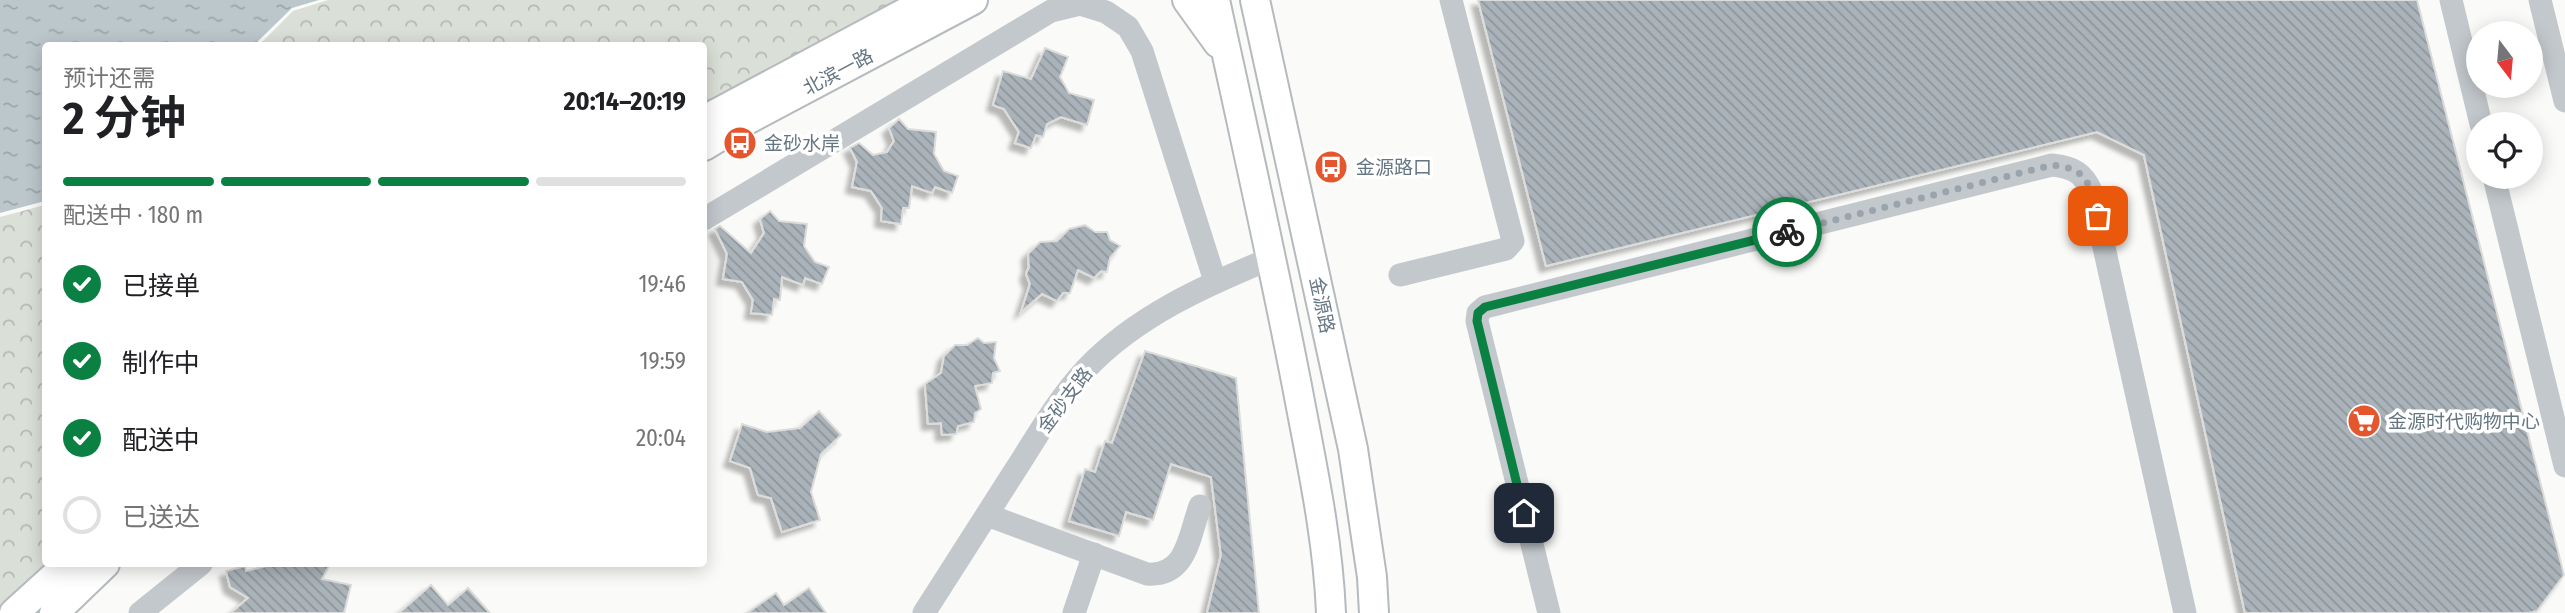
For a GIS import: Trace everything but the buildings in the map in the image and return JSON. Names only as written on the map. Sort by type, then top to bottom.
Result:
[{"type":"main road","name":"北滨一路","points":[[707,118],[929,0]]},
{"type":"main road","name":"北滨一路","points":[[707,144],[745,121],[973,0]]},
{"type":"main road","points":[[1187,0],[1227,55]]},
{"type":"main road","name":"金源路","points":[[1215,0],[1272,258],[1311,460],[1330,585],[1331,613]]},
{"type":"main road","name":"金源路","points":[[1255,0],[1353,449],[1373,577],[1374,613]]},
{"type":"main road","points":[[1227,55],[1232,43],[1249,36],[1267,52]]},
{"type":"main road","points":[[13,613],[65,567]]},
{"type":"main road","points":[[54,613],[101,567]]},
{"type":"street","points":[[1400,275],[1506,249],[1513,241],[1451,0]]},
{"type":"street","points":[[2451,0],[2478,112]]},
{"type":"street","points":[[2540,0],[2565,101]]},
{"type":"street","points":[[707,217],[1051,11],[1080,4],[1106,12],[1128,27],[1142,51],[1215,281]]},
{"type":"street","points":[[1549,613],[1477,321],[1478,313],[1485,307],[2052,165],[2066,166],[2078,171],[2087,180],[2092,192],[2185,613]]},
{"type":"street","points":[[2497,189],[2565,466]]},
{"type":"street","name":"金砂支路","points":[[924,613],[1056,406],[1086,369],[1121,338],[1164,309],[1215,281],[1272,258]]},
{"type":"street","points":[[987,515],[1147,574],[1159,575],[1171,571],[1180,563],[1200,506]]},
{"type":"street","points":[[1074,613],[1094,554]]},
{"type":"street","points":[[140,613],[197,567]]},
{"type":"green space","points":[[328,0],[907,0],[707,106],[707,42],[262,42],[293,11]]},
{"type":"green space","points":[[42,206],[42,567],[48,567],[0,611],[0,217]]},
{"type":"water","points":[[0,0],[319,0],[292,8],[257,42],[42,42],[42,202],[0,213]]},
{"type":"way so far","points":[[1787,232],[2052,165],[2066,166],[2078,171],[2087,180],[2098,216]]},
{"type":"place","name":"金砂水岸","points":[[740,143]]},
{"type":"place","name":"金源路口","points":[[1331,167]]},
{"type":"place","name":"金源时代购物中心","points":[[2364,421]]},
{"type":"route","points":[[1524,513],[1477,321],[1478,313],[1485,307],[1787,232]]}]
